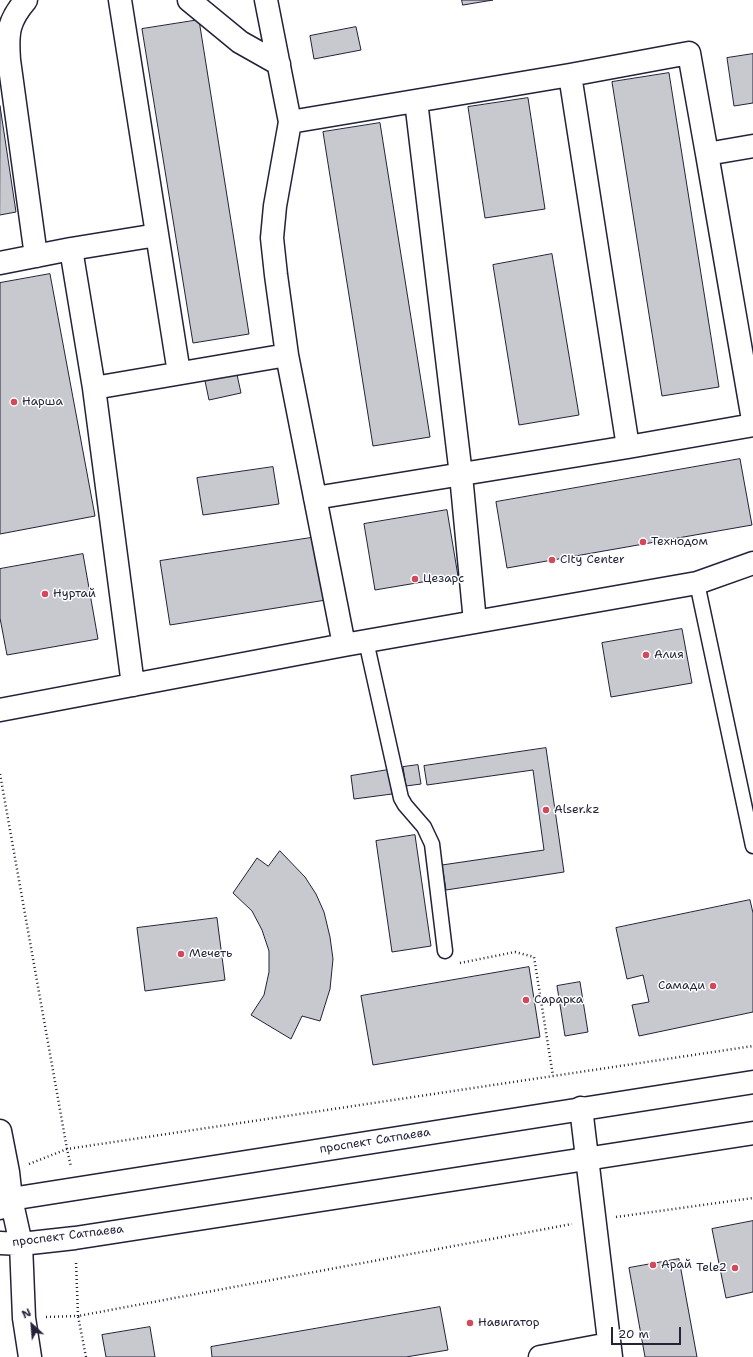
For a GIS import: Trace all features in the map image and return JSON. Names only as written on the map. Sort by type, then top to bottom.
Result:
[{"type":"street","points":[[26,0],[12,18],[8,39],[9,60],[36,256]]},
{"type":"street","points":[[120,0],[179,373]]},
{"type":"street","points":[[189,0],[240,42],[278,64]]},
{"type":"street","points":[[266,0],[290,122],[275,206],[272,238],[276,275],[287,355],[344,645]]},
{"type":"street","points":[[290,122],[570,75],[689,53],[706,154],[747,351],[753,420]]},
{"type":"street","points":[[570,75],[628,447]]},
{"type":"street","points":[[416,101],[461,475],[475,622]]},
{"type":"street","points":[[706,154],[753,146]]},
{"type":"street","points":[[0,263],[71,249],[157,235]]},
{"type":"street","points":[[71,249],[94,388],[133,685]]},
{"type":"street","points":[[94,388],[287,355]]},
{"type":"street","points":[[315,498],[461,475],[753,425]]},
{"type":"street","points":[[0,710],[344,645],[697,583],[753,563]]},
{"type":"street","name":"проспект Сатпаева","points":[[6,1203],[76,1188],[753,1082]]},
{"type":"street","points":[[540,1357],[610,1350],[586,1160],[581,1108]]},
{"type":"street","points":[[0,1131],[8,1172],[6,1203],[10,1244],[30,1357]]},
{"type":"street","name":"проспект Сатпаева","points":[[10,1244],[75,1238],[753,1133]]},
{"type":"lane","points":[[697,583],[753,846]]},
{"type":"lane","points":[[366,641],[401,798],[405,805],[424,827],[432,844],[446,952]]},
{"type":"path","points":[[0,774],[67,1149],[76,1188]]},
{"type":"path","points":[[446,952],[450,965],[515,952],[534,957],[553,1076]]},
{"type":"path","points":[[8,1172],[67,1149],[753,1046]]},
{"type":"path","points":[[24,1318],[78,1316],[594,1220],[753,1198]]},
{"type":"path","points":[[75,1238],[78,1316],[86,1357]]},
{"type":"building","points":[[462,0],[493,0],[463,5]]},
{"type":"building","points":[[199,20],[249,334],[193,343],[142,29]]},
{"type":"building","points":[[356,27],[361,50],[314,59],[310,36]]},
{"type":"building","points":[[753,54],[753,103],[734,106],[727,58]]},
{"type":"building","points":[[669,73],[719,387],[662,396],[612,82]]},
{"type":"building","points":[[528,98],[545,209],[485,218],[468,107]]},
{"type":"building","points":[[0,106],[16,212],[0,215]]},
{"type":"building","points":[[380,123],[430,437],[373,446],[323,132]]},
{"type":"building","points":[[552,254],[579,415],[519,425],[493,265]]},
{"type":"building","points":[[50,274],[95,516],[0,534],[0,283]]},
{"type":"building","points":[[236,370],[241,393],[209,400],[204,376]]},
{"type":"building","points":[[740,459],[752,525],[507,568],[496,502]]},
{"type":"building","points":[[273,467],[279,504],[203,515],[197,478]]},
{"type":"building","points":[[447,510],[458,576],[375,590],[364,524]]},
{"type":"building","points":[[317,537],[326,600],[170,625],[160,561]]},
{"type":"building","name":"Нуртай","points":[[83,554],[98,639],[7,655],[0,618],[0,569]]},
{"type":"building","points":[[682,629],[692,683],[611,697],[602,643]]},
{"type":"building","points":[[546,748],[564,872],[446,890],[442,865],[544,850],[533,770],[427,785],[424,766]]},
{"type":"building","points":[[418,765],[421,784],[406,786],[403,767]]},
{"type":"building","points":[[388,770],[392,794],[354,799],[351,776]]},
{"type":"building","points":[[415,835],[431,946],[392,952],[376,841]]},
{"type":"building","points":[[280,851],[305,877],[316,894],[324,912],[333,959],[330,989],[320,1021],[302,1016],[291,1039],[251,1015],[264,995],[269,972],[269,951],[262,930],[252,911],[233,893],[257,858],[268,866]]},
{"type":"building","points":[[750,900],[753,913],[753,1012],[639,1036],[632,1005],[649,1002],[643,975],[627,979],[616,928]]},
{"type":"building","name":"Мечеть","points":[[217,918],[225,980],[145,991],[137,928]]},
{"type":"building","points":[[529,967],[540,1037],[373,1065],[361,996]]},
{"type":"building","points":[[580,982],[588,1032],[565,1036],[557,986]]},
{"type":"building","points":[[753,1221],[753,1292],[726,1298],[712,1229]]},
{"type":"building","points":[[679,1259],[697,1357],[645,1357],[629,1268]]},
{"type":"building","points":[[440,1307],[448,1350],[406,1357],[212,1357],[211,1347]]},
{"type":"building","points":[[150,1327],[155,1357],[106,1357],[102,1335]]},
{"type":"place","name":"Нарша","points":[[14,402]]},
{"type":"place","name":"Технодом","points":[[643,542]]},
{"type":"place","name":"City Center","points":[[552,560]]},
{"type":"place","name":"Цезарс","points":[[415,579]]},
{"type":"place","name":"Нуртай","points":[[45,594]]},
{"type":"place","name":"Алия","points":[[646,655]]},
{"type":"place","name":"Alser.kz","points":[[546,810]]},
{"type":"place","name":"Мечеть","points":[[181,954]]},
{"type":"place","name":"Самади","points":[[713,986]]},
{"type":"place","name":"Сарарка","points":[[526,1000]]},
{"type":"place","name":"Арай","points":[[653,1265]]},
{"type":"place","name":"Tele2","points":[[735,1268]]},
{"type":"place","name":"Навигатор","points":[[470,1323]]}]
